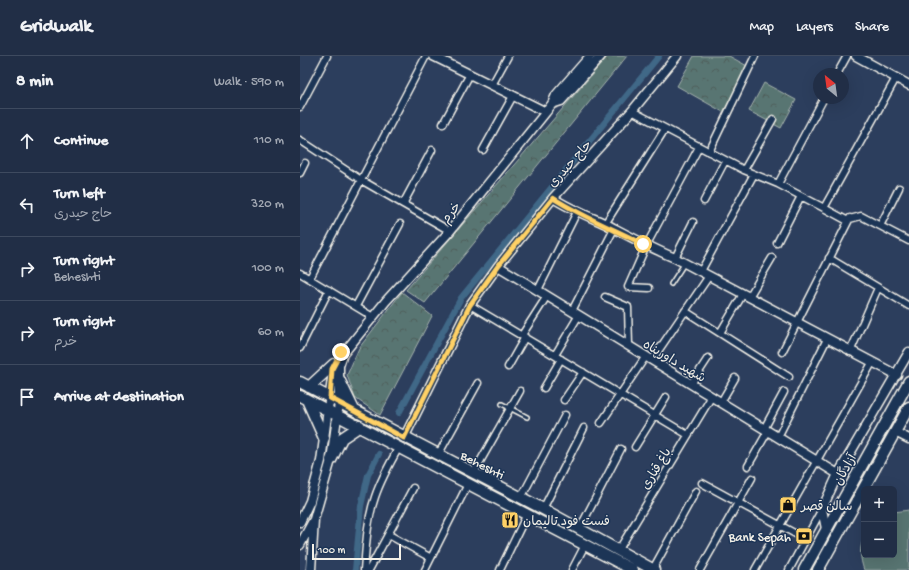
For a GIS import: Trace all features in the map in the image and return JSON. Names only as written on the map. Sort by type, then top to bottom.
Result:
[{"type":"main road","points":[[304,384],[334,364]]},
{"type":"main road","points":[[339,379],[354,410]]},
{"type":"main road","name":"آزادگان","points":[[804,570],[909,381]]},
{"type":"main road","name":"Beheshti","points":[[304,384],[404,438],[543,509],[653,570]]},
{"type":"main road","name":"Beheshti","points":[[303,399],[360,426],[468,484],[585,544],[619,566],[633,570]]},
{"type":"main road","points":[[303,399],[324,438]]},
{"type":"main road","name":"آزادگان","points":[[818,570],[909,406]]},
{"type":"main road","points":[[331,460],[342,438],[360,426]]},
{"type":"street","points":[[300,107],[327,56]]},
{"type":"street","points":[[310,278],[426,56]]},
{"type":"street","points":[[433,56],[546,112]]},
{"type":"street","points":[[492,86],[508,56]]},
{"type":"street","name":"خرم","points":[[300,522],[310,501],[321,461],[334,364],[341,352],[450,231],[546,112],[556,95],[590,56]]},
{"type":"street","name":"خرم","points":[[552,104],[561,101],[601,56]]},
{"type":"street","name":"حاج حیدری","points":[[404,438],[470,305],[498,266],[553,198],[632,111],[677,56]]},
{"type":"street","points":[[709,152],[755,56]]},
{"type":"street","points":[[840,68],[847,56]]},
{"type":"street","points":[[856,56],[870,59],[896,78],[909,85]]},
{"type":"street","points":[[443,124],[470,74]]},
{"type":"street","points":[[825,207],[896,78]]},
{"type":"street","points":[[484,150],[513,96]]},
{"type":"street","points":[[778,184],[821,104]]},
{"type":"street","points":[[632,111],[725,161],[778,184],[825,207],[846,220],[861,216],[909,241]]},
{"type":"street","points":[[744,170],[773,118]]},
{"type":"street","points":[[606,224],[665,129]]},
{"type":"street","points":[[300,140],[361,180],[450,231]]},
{"type":"street","points":[[649,288],[628,286],[646,246],[699,147]]},
{"type":"street","points":[[403,204],[432,150]]},
{"type":"street","points":[[704,200],[725,161]]},
{"type":"street","points":[[300,173],[306,163]]},
{"type":"street","points":[[700,271],[754,174]]},
{"type":"street","points":[[880,226],[898,188]]},
{"type":"street","points":[[777,243],[801,196]]},
{"type":"street","points":[[553,198],[577,212],[606,224],[646,246],[685,263],[850,352],[896,375]]},
{"type":"street","points":[[538,290],[577,212]]},
{"type":"street","points":[[782,352],[850,218]]},
{"type":"street","points":[[675,258],[693,222]]},
{"type":"street","points":[[356,306],[400,224]]},
{"type":"street","points":[[555,355],[576,313],[614,229]]},
{"type":"street","points":[[720,333],[772,258]]},
{"type":"street","points":[[829,258],[909,306]]},
{"type":"street","name":"شهید داورپناه","points":[[498,266],[838,474]]},
{"type":"street","points":[[300,273],[373,317]]},
{"type":"street","points":[[601,423],[620,394],[685,311],[709,276]]},
{"type":"street","points":[[850,352],[878,288]]},
{"type":"street","points":[[300,348],[329,290]]},
{"type":"street","points":[[508,367],[523,336],[547,296]]},
{"type":"street","points":[[605,296],[628,308],[629,346]]},
{"type":"street","points":[[470,305],[688,435]]},
{"type":"street","points":[[685,311],[789,377]]},
{"type":"street","name":"خرم","points":[[314,518],[331,460],[339,403],[339,366],[344,354],[361,331]]},
{"type":"street","points":[[778,437],[827,339]]},
{"type":"street","points":[[789,570],[822,509],[838,474],[908,355]]},
{"type":"street","points":[[691,384],[708,358]]},
{"type":"street","points":[[544,388],[561,359]]},
{"type":"street","points":[[755,570],[779,525],[872,363]]},
{"type":"street","points":[[564,400],[583,372]]},
{"type":"street","points":[[721,402],[735,378]]},
{"type":"street","points":[[438,455],[478,383]]},
{"type":"street","points":[[473,474],[520,391]]},
{"type":"street","points":[[748,466],[784,392]]},
{"type":"street","name":"باغ قناری","points":[[618,551],[712,396]]},
{"type":"street","points":[[635,447],[666,398]]},
{"type":"street","points":[[521,498],[564,415]]},
{"type":"street","points":[[543,509],[584,428]]},
{"type":"street","points":[[895,432],[909,439]]},
{"type":"street","points":[[364,570],[369,519],[374,498],[382,478],[399,447]]},
{"type":"street","points":[[579,530],[621,449]]},
{"type":"street","points":[[700,570],[752,478]]},
{"type":"street","points":[[702,483],[805,539]]},
{"type":"street","points":[[425,570],[468,484]]},
{"type":"street","points":[[369,570],[413,488]]},
{"type":"street","points":[[653,570],[696,491]]},
{"type":"street","points":[[822,509],[826,529]]},
{"type":"street","points":[[500,570],[527,514]]},
{"type":"street","points":[[300,545],[314,518]]},
{"type":"street","points":[[311,570],[314,518]]},
{"type":"street","points":[[389,535],[431,558]]},
{"type":"street","points":[[572,570],[585,544]]},
{"type":"lane","points":[[671,284],[685,263]]},
{"type":"lane","points":[[502,404],[526,417]]},
{"type":"green space","points":[[608,56],[627,56],[425,303],[406,290]]},
{"type":"green space","points":[[694,56],[729,56],[749,67],[723,112],[677,86]]},
{"type":"green space","points":[[764,83],[796,100],[781,128],[749,111]]},
{"type":"green space","points":[[402,292],[432,316],[380,415],[355,398],[347,375],[359,348]]},
{"type":"green space","points":[[909,510],[909,570],[864,570],[862,558],[897,558],[897,512]]},
{"type":"waterway","points":[[399,413],[461,298],[659,56]]},
{"type":"waterway","points":[[355,570],[361,506],[368,475],[379,454]]},
{"type":"place","name":"سالن قصر","points":[[788,505]]},
{"type":"place","name":"فست فود تالیمان","points":[[510,520]]},
{"type":"place","name":"Bank Sepah","points":[[804,536]]},
{"type":"route","points":[[341,352],[332,369],[330,398],[404,438],[470,305],[498,266],[553,198],[572,210],[606,224],[643,244]]}]
